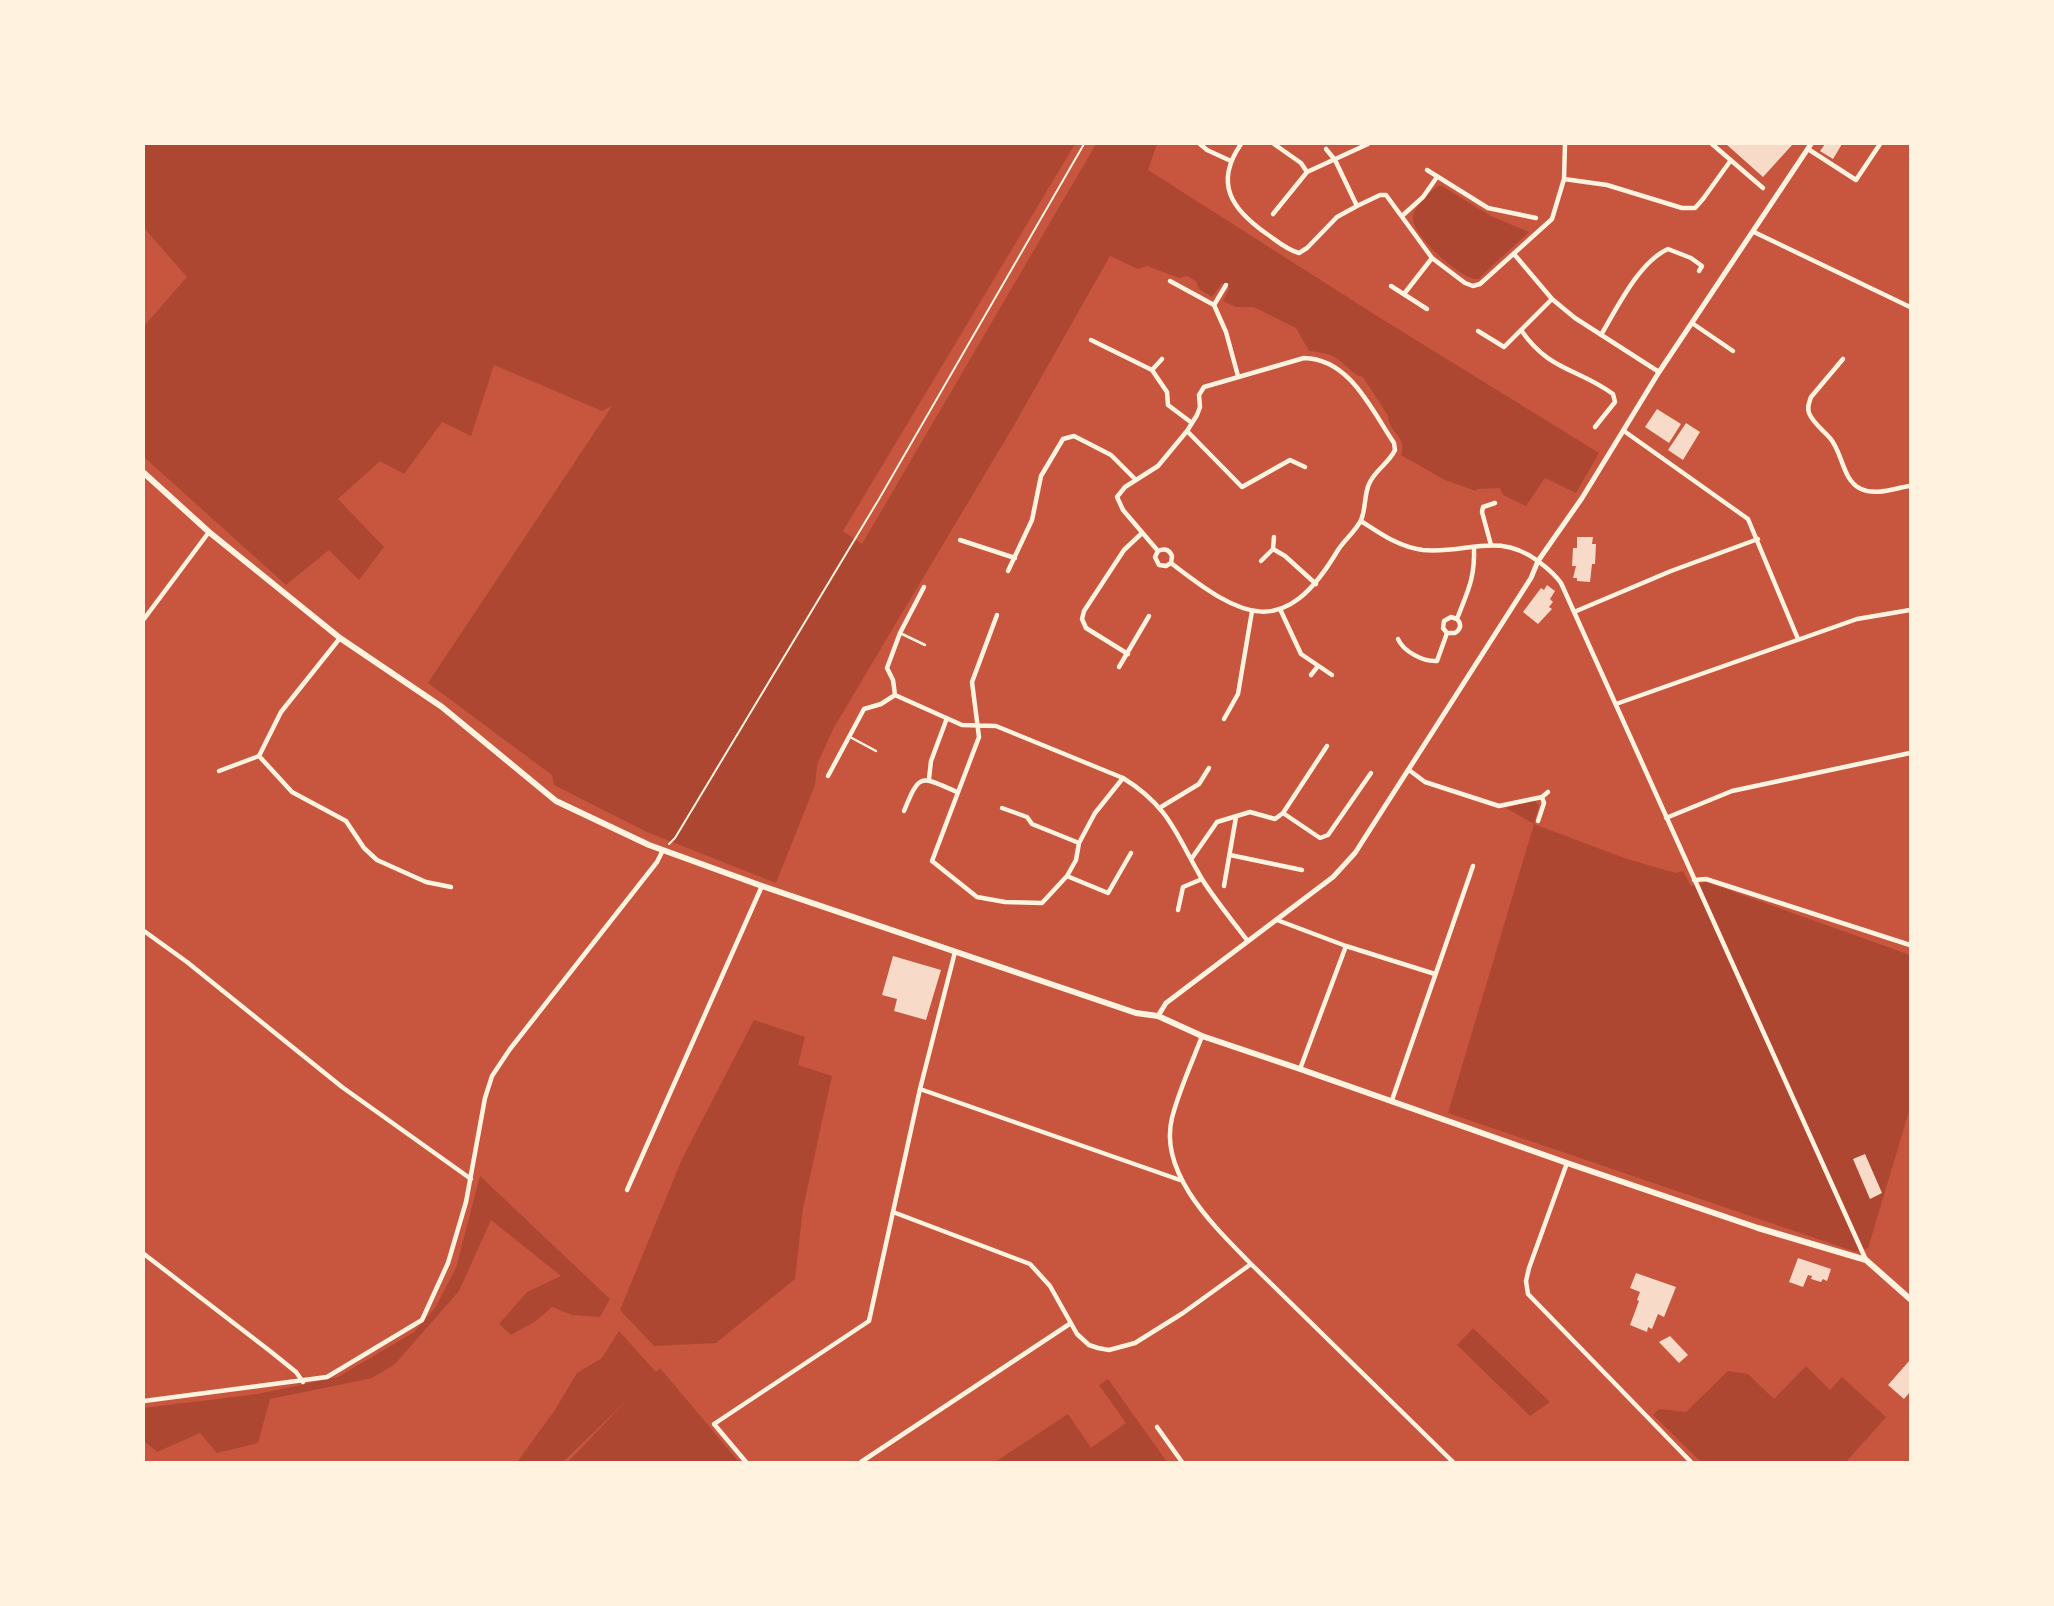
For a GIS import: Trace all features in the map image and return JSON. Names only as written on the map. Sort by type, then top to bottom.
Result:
[{"type":"main road","points":[[144,473],[209,532],[340,638],[443,707],[556,800],[663,850],[762,887],[1136,1013],[1158,1016],[1202,1036],[1567,1163],[1758,1228],[1866,1260],[1910,1299]]},
{"type":"street","points":[[1200,144],[1206,150],[1231,161]]},
{"type":"street","points":[[1241,144],[1231,161],[1227,175],[1229,193],[1237,209],[1292,251],[1299,253],[1307,248],[1337,217],[1380,195],[1386,195],[1432,258],[1473,286],[1480,284],[1552,219],[1563,179],[1565,144]]},
{"type":"street","points":[[1274,144],[1301,163],[1307,172]]},
{"type":"street","points":[[1273,214],[1307,172],[1368,144]]},
{"type":"street","points":[[1712,144],[1763,188]]},
{"type":"street","points":[[1158,1016],[1166,1003],[1344,867],[1531,578],[1538,561],[1583,498],[1659,372],[1809,146],[1856,180],[1880,144]]},
{"type":"street","points":[[1326,149],[1335,160],[1357,206]]},
{"type":"street","points":[[1563,179],[1607,186],[1682,208],[1695,208],[1731,160]]},
{"type":"street","points":[[1427,170],[1488,208],[1536,218]]},
{"type":"street","points":[[1402,216],[1423,197],[1437,177]]},
{"type":"street","points":[[1754,232],[1910,307]]},
{"type":"street","points":[[1601,335],[1631,286],[1659,254],[1668,250],[1691,258],[1702,266],[1699,271]]},
{"type":"street","points":[[1514,254],[1552,299],[1575,318],[1659,372]]},
{"type":"street","points":[[1404,294],[1432,258]]},
{"type":"street","points":[[1170,281],[1214,305],[1226,332],[1238,376]]},
{"type":"street","points":[[1214,305],[1226,285]]},
{"type":"street","points":[[1391,286],[1427,309]]},
{"type":"street","points":[[1478,331],[1504,347],[1552,299]]},
{"type":"street","points":[[1692,323],[1733,351]]},
{"type":"street","points":[[1521,330],[1532,346],[1550,362],[1613,394],[1615,402],[1595,428]]},
{"type":"street","points":[[1091,340],[1152,370],[1167,392],[1168,405],[1192,423]]},
{"type":"street","points":[[1158,551],[1141,534],[1117,497],[1120,492],[1158,466],[1187,431],[1200,407],[1199,395],[1204,387],[1304,358],[1318,358],[1347,375],[1394,443],[1395,450],[1369,483],[1361,521],[1316,584],[1295,602],[1280,609],[1270,612],[1252,611],[1204,587],[1171,563]]},
{"type":"street","points":[[1152,370],[1162,359]]},
{"type":"street","points":[[1843,359],[1811,397],[1808,412],[1832,441],[1853,484],[1874,492],[1910,486]]},
{"type":"street","points":[[1187,431],[1242,487],[1290,460],[1305,467]]},
{"type":"street","points":[[1624,431],[1748,519],[1798,639]]},
{"type":"street","points":[[1008,571],[1032,520],[1041,476],[1063,439],[1074,436],[1111,455],[1136,480]]},
{"type":"street","points":[[1491,545],[1482,512],[1483,507],[1495,503]]},
{"type":"street","points":[[1361,521],[1401,545],[1425,550],[1491,545],[1514,547],[1553,572],[1561,583],[1866,1260]]},
{"type":"street","points":[[144,619],[209,532]]},
{"type":"street","points":[[1128,654],[1086,628],[1082,619],[1084,611],[1124,550],[1141,534]]},
{"type":"street","points":[[1261,561],[1273,549],[1274,537]]},
{"type":"street","points":[[1574,612],[1671,571],[1758,539]]},
{"type":"street","points":[[960,540],[1015,558]]},
{"type":"street","points":[[1457,618],[1471,587],[1475,565],[1474,547]]},
{"type":"street","points":[[1273,549],[1285,556],[1316,584]]},
{"type":"street","points":[[1158,551],[1169,551],[1172,556],[1171,563],[1166,566],[1159,565],[1155,557],[1158,551]]},
{"type":"street","points":[[895,695],[893,680],[887,668],[900,633],[924,587]]},
{"type":"street","points":[[1280,609],[1301,654],[1332,675]]},
{"type":"street","points":[[1616,704],[1857,619],[1910,610]]},
{"type":"street","points":[[1224,719],[1238,694],[1252,611]]},
{"type":"street","points":[[997,615],[972,682],[979,737],[932,862],[978,897],[1042,903],[1067,876],[1076,860],[1079,842],[1095,813],[1123,778]]},
{"type":"street","points":[[1119,667],[1149,616]]},
{"type":"street","points":[[1451,617],[1457,618],[1460,624],[1458,632],[1447,633],[1443,628],[1444,621],[1451,617]]},
{"type":"street","points":[[1398,639],[1402,648],[1430,662],[1437,661],[1447,633]]},
{"type":"street","points":[[219,771],[259,756],[281,712],[340,638]]},
{"type":"street","points":[[1311,675],[1318,666]]},
{"type":"street","points":[[895,695],[962,725],[996,726],[1123,778],[1143,790],[1172,822],[1202,879],[1247,940]]},
{"type":"street","points":[[828,776],[864,709],[881,704],[895,695]]},
{"type":"street","points":[[929,779],[931,761],[947,718]]},
{"type":"street","points":[[1192,858],[1217,822],[1250,812],[1275,819],[1283,813],[1327,746]]},
{"type":"street","points":[[1666,818],[1732,791],[1910,753]]},
{"type":"street","points":[[259,756],[292,792],[346,821],[364,848],[377,860],[407,876],[451,887]]},
{"type":"street","points":[[1161,807],[1199,784],[1209,768]]},
{"type":"street","points":[[1409,770],[1425,782],[1499,806],[1542,797],[1548,792]]},
{"type":"street","points":[[1283,813],[1320,838],[1328,835],[1371,773]]},
{"type":"street","points":[[904,811],[920,781],[929,779],[957,792]]},
{"type":"street","points":[[1538,821],[1544,803],[1542,797]]},
{"type":"street","points":[[1002,808],[1027,817],[1032,824],[1079,842]]},
{"type":"street","points":[[1224,886],[1236,817]]},
{"type":"street","points":[[144,1401],[327,1377],[422,1320],[449,1262],[471,1178],[485,1098],[492,1076],[510,1049],[657,862],[663,850]]},
{"type":"street","points":[[1067,876],[1084,886],[1108,893],[1131,853]]},
{"type":"street","points":[[1230,855],[1302,870]]},
{"type":"street","points":[[1391,1100],[1473,866]]},
{"type":"street","points":[[1178,910],[1183,887],[1202,879]]},
{"type":"street","points":[[1694,880],[1706,879],[1910,946]]},
{"type":"street","points":[[627,1190],[762,887]]},
{"type":"street","points":[[1276,919],[1346,946],[1435,974]]},
{"type":"street","points":[[144,931],[187,962],[342,1087],[471,1178]]},
{"type":"street","points":[[1300,1069],[1346,946]]},
{"type":"street","points":[[746,1462],[714,1424],[869,1321],[920,1089],[955,951]]},
{"type":"street","points":[[1202,1036],[1172,1118],[1172,1149],[1180,1180],[1222,1235],[1453,1462]]},
{"type":"street","points":[[920,1089],[1180,1180]]},
{"type":"street","points":[[1567,1163],[1525,1281],[1528,1294],[1691,1462]]},
{"type":"street","points":[[893,1212],[1030,1264],[1050,1286],[1077,1334],[1089,1345],[1109,1350],[1135,1343],[1183,1313],[1251,1264]]},
{"type":"street","points":[[144,1254],[270,1351],[296,1372],[303,1382]]},
{"type":"street","points":[[861,1462],[1071,1323]]},
{"type":"street","points":[[1157,1427],[1182,1462]]},
{"type":"lane","points":[[900,633],[925,645]]},
{"type":"lane","points":[[850,737],[876,751]]},
{"type":"path","points":[[663,850],[675,838],[879,499],[1084,144]]},
{"type":"shaded area","points":[[144,144],[1075,144],[843,531],[862,544],[1096,144],[1157,144],[1148,170],[1599,453],[1576,493],[1545,478],[1526,506],[1503,495],[1500,488],[1476,491],[1445,480],[1401,455],[1400,439],[1363,377],[1355,374],[1333,356],[1309,351],[1296,328],[1254,307],[1236,307],[1223,301],[1230,288],[1222,283],[1212,297],[1199,289],[1196,281],[1187,276],[1179,278],[1147,266],[1138,269],[1110,256],[1013,427],[833,729],[817,765],[815,785],[776,883],[647,832],[554,785],[552,775],[428,683],[612,406],[602,411],[494,365],[471,436],[442,422],[404,474],[380,461],[338,499],[384,547],[359,580],[329,550],[286,585],[144,457],[144,326],[187,277],[144,228]]},
{"type":"shaded area","points":[[1438,186],[1491,216],[1529,232],[1478,279],[1470,278],[1438,255],[1414,224],[1413,216],[1417,208]]},
{"type":"shaded area","points":[[1534,800],[1539,805],[1534,824],[1506,808]]},
{"type":"shaded area","points":[[1534,824],[1627,859],[1676,873],[1683,871],[1691,886],[1706,882],[1910,955],[1910,1108],[1868,1248],[1856,1252],[1448,1113]]},
{"type":"shaded area","points":[[754,1020],[805,1037],[798,1065],[832,1076],[803,1208],[795,1279],[716,1343],[654,1346],[620,1310],[682,1159]]},
{"type":"shaded area","points":[[480,1176],[610,1299],[600,1317],[572,1315],[552,1307],[536,1321],[511,1335],[499,1324],[527,1292],[561,1276],[491,1220],[459,1291],[395,1364],[372,1378],[270,1399],[258,1443],[217,1453],[200,1433],[157,1452],[144,1441],[144,1408],[258,1394],[338,1377],[414,1332],[435,1308],[456,1268]]},
{"type":"shaded area","points":[[1473,1328],[1550,1402],[1530,1416],[1457,1345]]},
{"type":"shaded area","points":[[619,1331],[656,1372],[660,1368],[739,1462],[568,1462],[628,1399],[563,1462],[517,1462],[555,1410],[577,1373],[602,1358]]},
{"type":"shaded area","points":[[1806,1366],[1830,1390],[1842,1377],[1886,1417],[1846,1462],[1701,1462],[1653,1415],[1659,1409],[1686,1412],[1728,1371],[1748,1374],[1774,1399]]},
{"type":"shaded area","points":[[1108,1379],[1167,1462],[995,1462],[1068,1414],[1091,1448],[1126,1423],[1099,1385]]},
{"type":"building","points":[[1726,144],[1793,144],[1763,177]]},
{"type":"building","points":[[1825,144],[1842,144],[1833,159],[1820,151]]},
{"type":"building","points":[[1657,409],[1681,424],[1669,443],[1645,427]]},
{"type":"building","points":[[1686,423],[1700,432],[1683,460],[1668,450]]},
{"type":"building","points":[[1577,537],[1593,537],[1592,544],[1596,544],[1595,564],[1592,564],[1590,582],[1573,578],[1576,566],[1572,566],[1573,548],[1577,548]]},
{"type":"building","points":[[1547,585],[1555,591],[1550,599],[1553,602],[1549,607],[1552,609],[1538,624],[1523,612],[1541,588],[1544,590]]},
{"type":"building","points":[[893,956],[941,970],[926,1020],[894,1011],[897,999],[882,995]]},
{"type":"building","points":[[1865,1154],[1882,1193],[1870,1199],[1853,1159]]},
{"type":"building","points":[[1798,1258],[1831,1269],[1827,1281],[1811,1279],[1812,1276],[1808,1275],[1803,1287],[1789,1282]]},
{"type":"building","points":[[1636,1273],[1676,1287],[1664,1317],[1658,1314],[1652,1329],[1648,1327],[1647,1332],[1630,1325],[1639,1301],[1640,1292],[1630,1288]]},
{"type":"building","points":[[1670,1336],[1688,1355],[1679,1363],[1659,1342]]},
{"type":"building","points":[[1910,1360],[1910,1392],[1904,1399],[1888,1385]]}]
